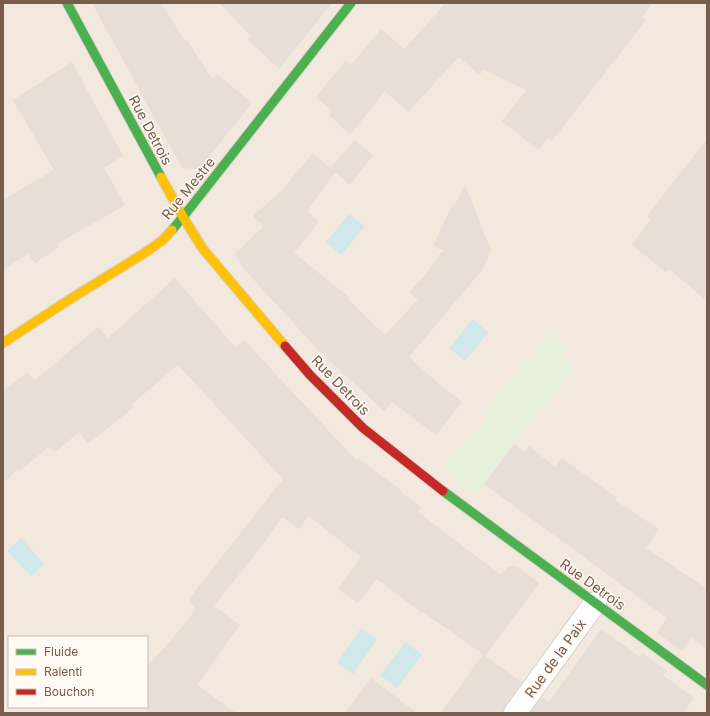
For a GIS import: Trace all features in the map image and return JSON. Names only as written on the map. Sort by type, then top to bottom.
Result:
[{"type":"street","name":"Rue Detrois","points":[[67,3],[183,217],[203,249],[310,375],[363,428],[431,482],[707,685]]},
{"type":"street","name":"Rue Mestre","points":[[3,343],[163,240],[183,217],[351,3]]},
{"type":"street","name":"Rue de la Paix","points":[[516,713],[595,603]]},
{"type":"shaded area","points":[[3,3],[707,3],[707,713],[3,713]]},
{"type":"green space","points":[[554,330],[574,370],[520,434],[475,495],[441,468],[483,423],[491,400]]},
{"type":"water","points":[[349,214],[365,226],[341,255],[326,242]]},
{"type":"water","points":[[473,319],[488,333],[465,361],[449,348]]},
{"type":"water","points":[[21,538],[44,564],[31,576],[7,551]]},
{"type":"water","points":[[361,628],[377,639],[353,674],[337,663]]},
{"type":"water","points":[[406,642],[422,655],[397,688],[380,675]]},
{"type":"building","points":[[92,3],[161,3],[185,41],[187,40],[212,79],[217,74],[252,103],[199,169],[182,168]]},
{"type":"building","points":[[219,3],[332,3],[279,69],[248,40],[251,36]]},
{"type":"building","points":[[446,3],[653,3],[642,17],[646,20],[552,141],[548,138],[538,150],[502,121],[526,90],[484,70],[479,75],[459,57],[408,112],[385,91],[350,135],[329,115],[332,111],[316,97],[346,60],[351,65],[381,29],[404,49]]},
{"type":"building","points":[[72,62],[123,156],[104,168],[125,205],[57,244],[59,247],[35,263],[28,254],[3,270],[3,200],[54,170],[13,100]]},
{"type":"building","points":[[707,139],[707,301],[669,269],[666,272],[632,245],[651,219],[647,216]]},
{"type":"building","points":[[355,140],[373,155],[350,185],[330,168]]},
{"type":"building","points":[[313,153],[335,172],[307,211],[319,222],[294,253],[349,297],[348,299],[385,335],[418,299],[409,292],[424,276],[443,250],[433,246],[453,204],[455,205],[465,184],[491,251],[483,269],[409,357],[462,402],[436,435],[392,402],[384,411],[319,351],[243,268],[235,254],[264,226],[253,216],[282,190]]},
{"type":"building","points":[[175,278],[235,347],[244,340],[357,461],[359,459],[402,491],[401,492],[421,507],[418,512],[501,575],[508,566],[517,566],[539,583],[485,656],[522,682],[505,706],[503,713],[441,713],[483,654],[423,612],[422,613],[377,579],[358,603],[338,589],[361,557],[308,516],[299,529],[282,517],[265,542],[214,606],[240,625],[197,685],[236,713],[147,713],[148,666],[196,609],[188,600],[283,479],[178,365],[131,405],[133,408],[88,444],[79,432],[56,452],[48,447],[20,471],[18,469],[3,483],[3,391],[28,372],[34,381],[98,327],[108,338]]},
{"type":"building","points":[[514,444],[525,452],[529,446],[555,467],[562,458],[617,498],[615,500],[659,529],[646,548],[707,589],[707,649],[691,638],[682,651],[657,633],[667,618],[484,484]]},
{"type":"building","points":[[601,629],[640,657],[642,653],[667,671],[663,675],[694,698],[683,713],[530,713],[542,697],[549,702]]},
{"type":"building","points":[[371,678],[417,713],[345,713]]},
{"type":"traffic: fast","points":[[67,3],[161,177]]},
{"type":"traffic: fast","points":[[172,230],[351,3]]},
{"type":"traffic: fast","points":[[443,491],[707,685]]},
{"type":"traffic: slow","points":[[161,177],[203,249],[285,346]]},
{"type":"traffic: slow","points":[[3,343],[143,254],[163,240],[172,230]]},
{"type":"traffic: jam","points":[[285,346],[310,375],[363,428],[443,491]]}]
